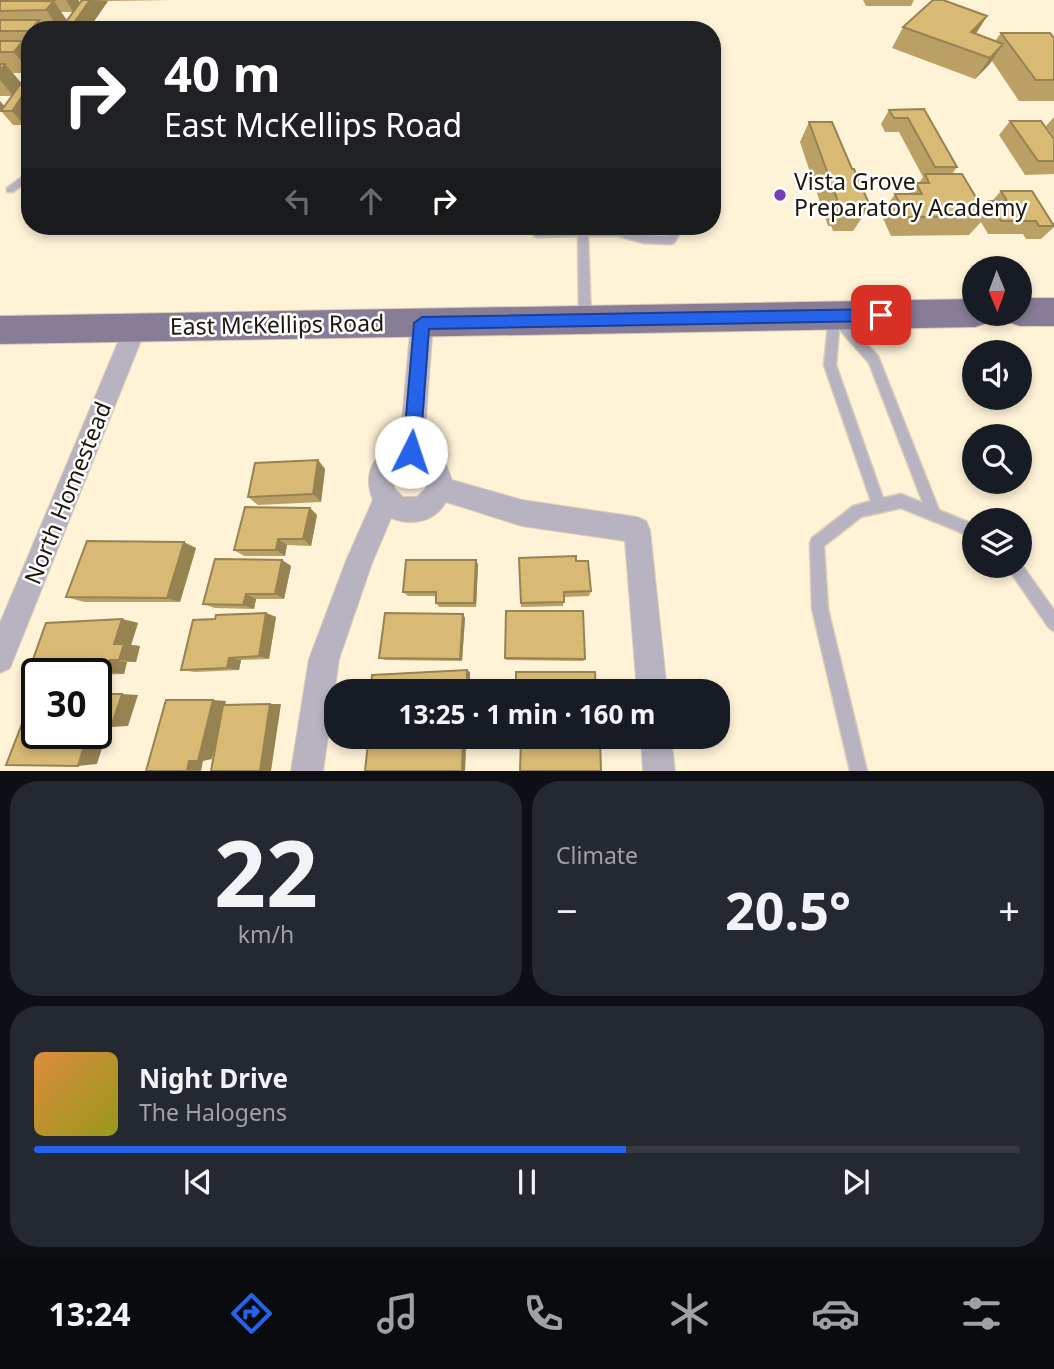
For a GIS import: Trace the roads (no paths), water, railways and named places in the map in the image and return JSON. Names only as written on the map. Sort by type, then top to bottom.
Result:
[{"type":"main road","points":[[1032,312],[1054,312]]},
{"type":"main road","name":"East McKellips Road","points":[[0,330],[962,313]]},
{"type":"street","points":[[411,452],[422,323]]},
{"type":"street","name":"North Homestead","points":[[0,658],[135,328]]},
{"type":"street","points":[[307,771],[324,659],[359,561],[385,502],[379,484],[385,466],[392,459],[411,452],[429,457],[435,463],[439,470],[439,488],[428,503],[410,510],[401,510],[385,502]]},
{"type":"street","points":[[439,488],[522,513],[637,530],[651,679]]},
{"type":"street","points":[[657,749],[659,771]]},
{"type":"lane","points":[[10,190],[21,181]]},
{"type":"lane","points":[[584,235],[585,320]]},
{"type":"lane","points":[[629,235],[644,239],[670,240],[673,235]]},
{"type":"lane","points":[[835,316],[830,365],[878,506]]},
{"type":"lane","points":[[835,316],[874,360],[934,514]]},
{"type":"lane","points":[[859,771],[820,609],[817,543],[858,511],[901,501],[962,526]]},
{"type":"lane","points":[[1023,578],[1054,623]]},
{"type":"place","name":"Vista Grove Preparatory Academy","points":[[780,195]]}]
